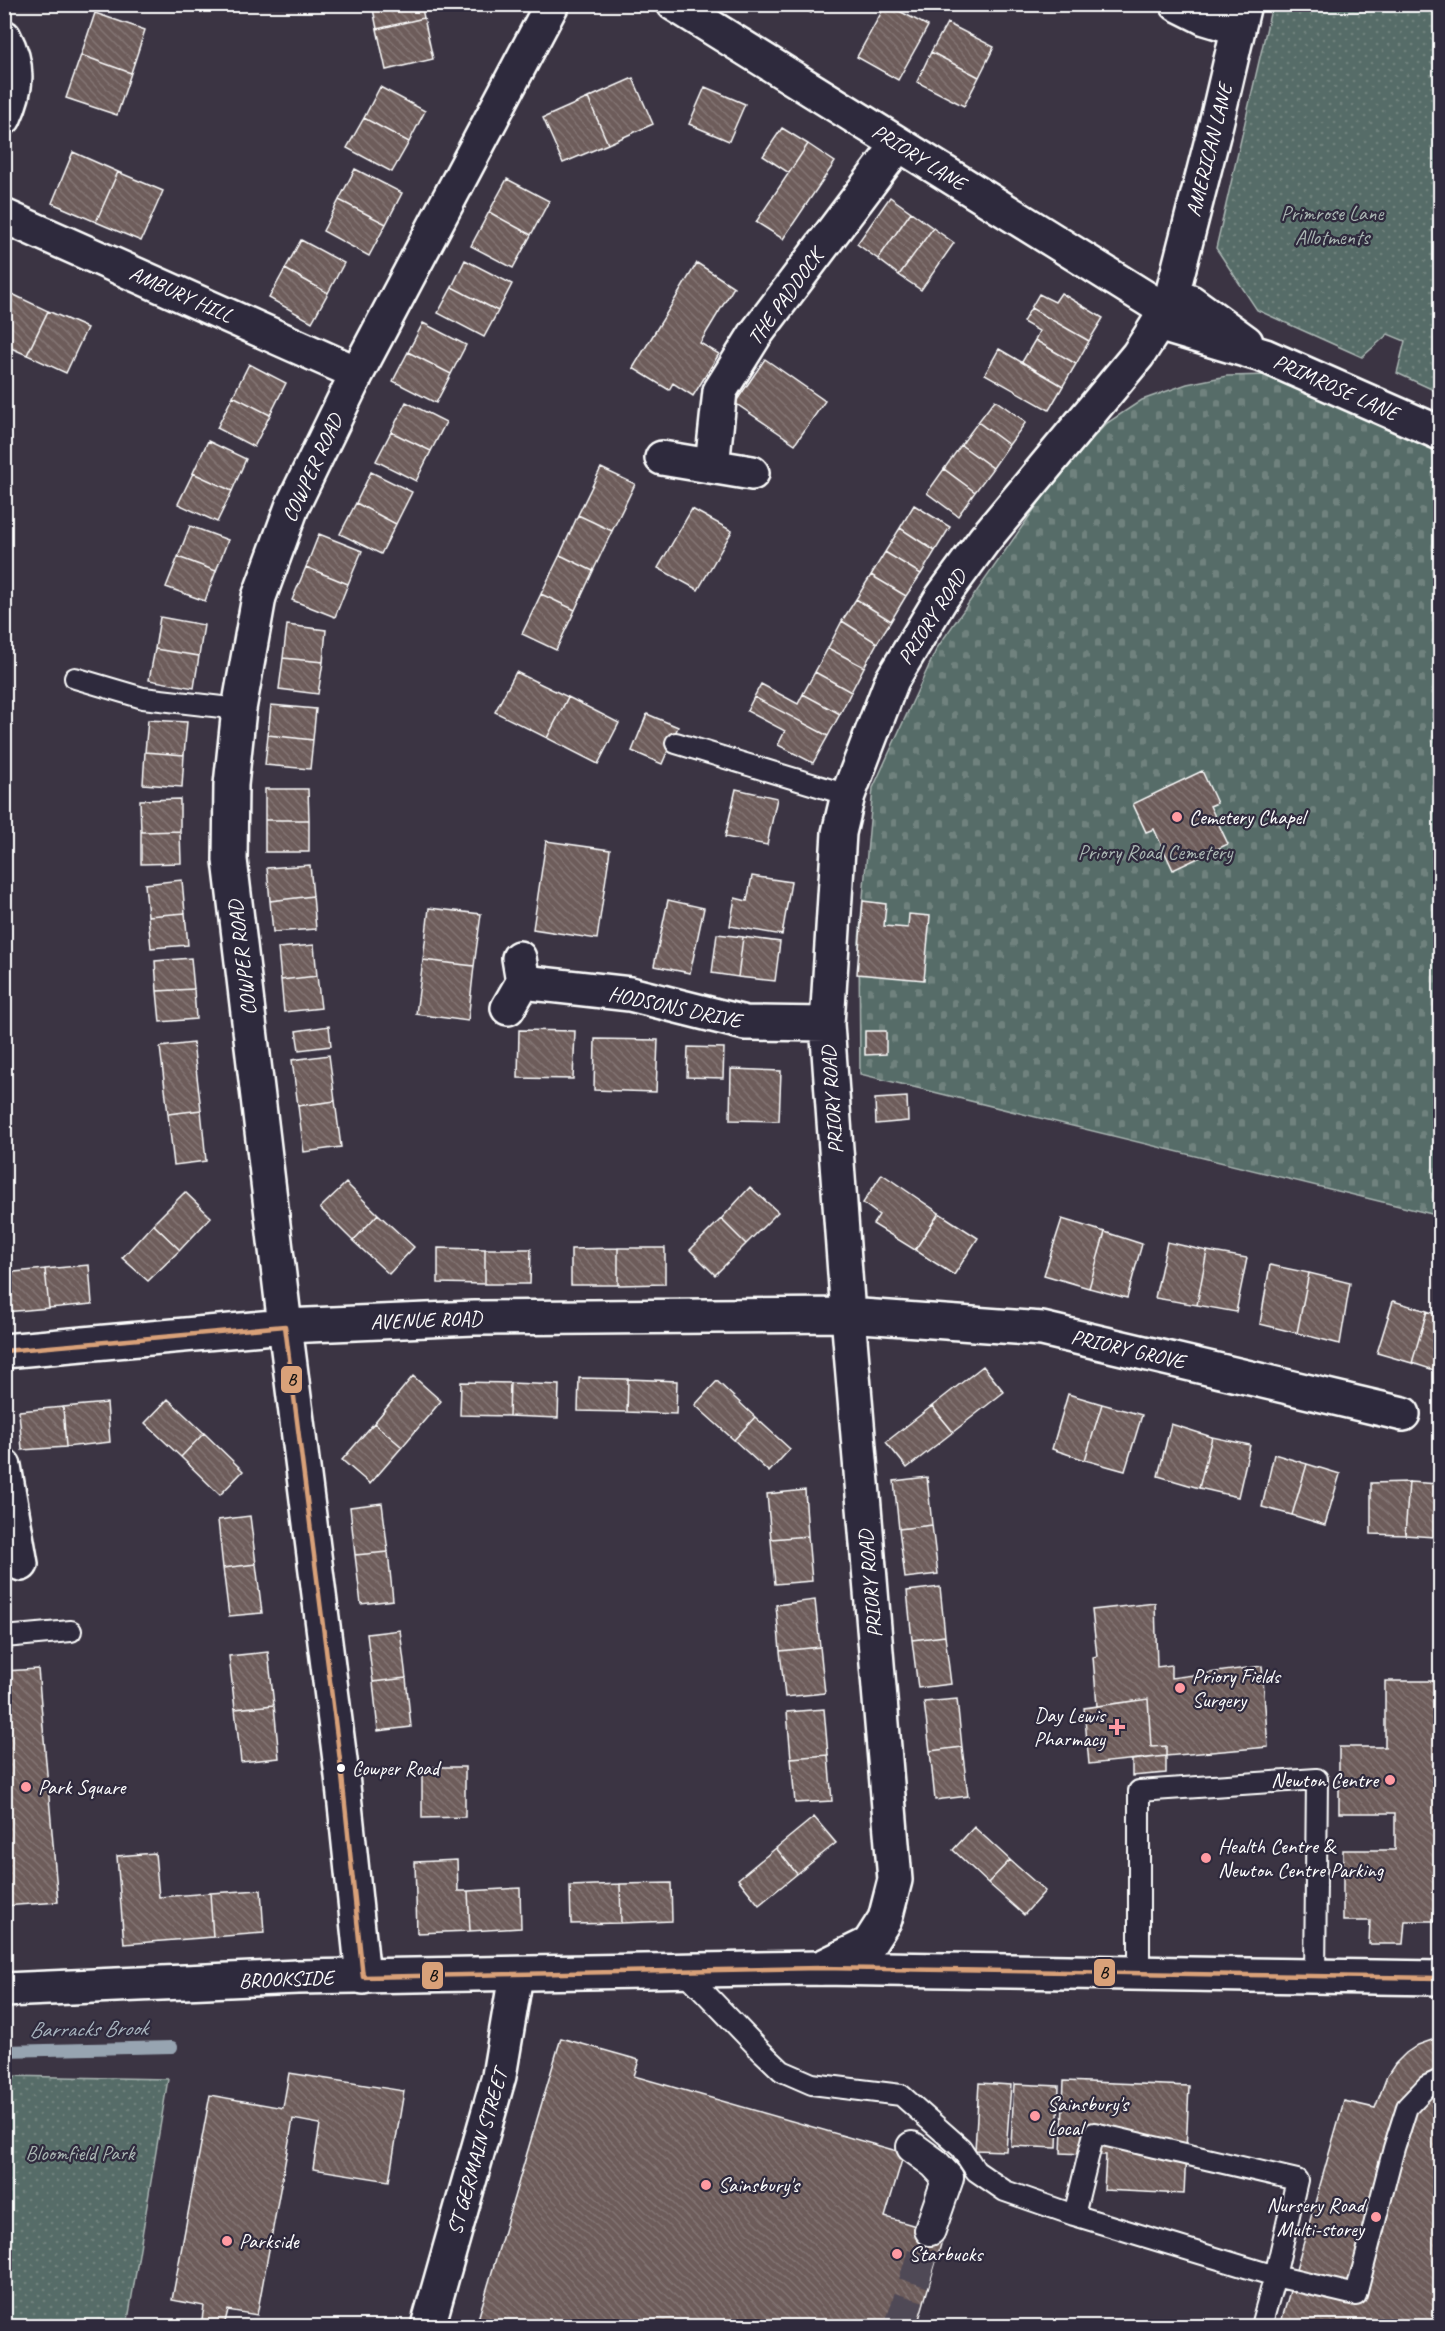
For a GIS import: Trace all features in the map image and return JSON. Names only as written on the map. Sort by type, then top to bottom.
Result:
[{"type":"street","name":"COWPER ROAD","points":[[363,1977],[340,1764],[230,860],[231,785],[239,709],[259,597],[292,507],[357,372],[552,4]]},
{"type":"street","name":"PRIORY LANE","points":[[674,4],[1165,310]]},
{"type":"street","points":[[1177,4],[1205,18],[1241,16]]},
{"type":"street","name":"AMERICAN LANE","points":[[1165,310],[1241,16]]},
{"type":"street","points":[[4,37],[16,71],[14,98],[4,118]]},
{"type":"street","name":"THE PADDOCK","points":[[712,466],[720,391],[755,335],[898,145]]},
{"type":"street","name":"AMBURY HILL","points":[[4,216],[357,372]]},
{"type":"street","name":"PRIMROSE LANE","points":[[1165,310],[1191,302],[1265,356],[1440,433]]},
{"type":"street","name":"PRIORY ROAD","points":[[820,1968],[869,1944],[885,1919],[895,1880],[848,1315],[827,1024],[839,832],[848,795],[892,680],[942,597],[984,540],[1138,355],[1165,310]]},
{"type":"street","points":[[662,458],[752,473]]},
{"type":"street","name":"HODSONS DRIVE","points":[[517,982],[630,994],[745,1023],[827,1024]]},
{"type":"street","name":"AVENUE ROAD","points":[[4,1351],[285,1326],[474,1318],[848,1315]]},
{"type":"street","name":"PRIORY GROVE","points":[[848,1315],[1042,1329],[1403,1414]]},
{"type":"street","points":[[4,1466],[21,1564]]},
{"type":"street","name":"BROOKSIDE","points":[[4,1990],[298,1977],[820,1968],[1440,1978]]},
{"type":"street","name":"ST GERMAIN STREET","points":[[428,2326],[499,2076],[516,1975]]},
{"type":"street","points":[[912,2147],[934,2163],[948,2178],[930,2230]]},
{"type":"lane","points":[[75,678],[143,698],[239,709]]},
{"type":"lane","points":[[676,744],[848,795]]},
{"type":"lane","points":[[4,1637],[71,1631]]},
{"type":"lane","points":[[1139,1973],[1139,1791],[1317,1779],[1316,1975]]},
{"type":"lane","points":[[685,1972],[782,2071],[812,2084],[900,2095],[961,2148],[976,2171],[1005,2191],[1074,2215],[1275,2276],[1356,2295],[1407,2107],[1427,2086],[1440,2080]]},
{"type":"lane","points":[[1074,2215],[1094,2133],[1297,2180],[1261,2326]]},
{"type":"green space","name":"Primrose Lane Allotments","points":[[1272,5],[1440,5],[1440,393],[1397,373],[1405,341],[1388,334],[1362,357],[1257,310],[1216,248]]},
{"type":"green space","name":"Priory Road Cemetery","points":[[1270,375],[1440,447],[1440,1216],[860,1074],[859,941],[873,788],[937,648],[1059,474],[1107,423],[1142,400],[1187,384],[1227,376]]},
{"type":"green space","name":"Bloomfield Park","points":[[5,2076],[168,2079],[127,2326],[5,2326]]},
{"type":"building","points":[[372,4],[421,4],[424,18],[377,29]]},
{"type":"building","points":[[796,4],[815,4],[811,13]]},
{"type":"building","points":[[886,4],[928,26],[898,80],[857,57]]},
{"type":"building","points":[[95,13],[145,30],[131,73],[81,55]]},
{"type":"building","points":[[424,18],[433,59],[386,70],[377,29]]},
{"type":"building","points":[[947,23],[994,47],[979,77],[931,52]]},
{"type":"building","points":[[931,52],[979,77],[964,106],[917,82]]},
{"type":"building","points":[[81,55],[131,73],[117,115],[66,98]]},
{"type":"building","points":[[633,78],[653,124],[608,144],[588,98]]},
{"type":"building","points":[[380,87],[425,111],[409,142],[364,118]]},
{"type":"building","points":[[705,87],[745,104],[729,141],[689,124]]},
{"type":"building","points":[[588,98],[608,144],[563,163],[543,118]]},
{"type":"building","points":[[364,118],[409,142],[392,172],[347,148]]},
{"type":"building","points":[[782,128],[808,144],[789,173],[763,156]]},
{"type":"building","points":[[808,144],[835,162],[783,239],[756,222]]},
{"type":"building","points":[[73,152],[118,172],[96,222],[52,203]]},
{"type":"building","points":[[355,169],[402,193],[386,224],[339,200]]},
{"type":"building","points":[[118,172],[163,191],[141,241],[96,222]]},
{"type":"building","points":[[507,179],[549,201],[531,235],[489,212]]},
{"type":"building","points":[[890,197],[911,212],[878,259],[857,244]]},
{"type":"building","points":[[339,200],[386,224],[369,256],[323,231]]},
{"type":"building","points":[[489,212],[531,235],[513,268],[471,246]]},
{"type":"building","points":[[911,212],[933,228],[899,275],[878,259]]},
{"type":"building","points":[[933,228],[954,243],[921,290],[899,275]]},
{"type":"building","points":[[301,240],[344,263],[328,293],[285,269]]},
{"type":"building","points":[[465,260],[512,284],[498,311],[452,287]]},
{"type":"building","points":[[697,263],[734,287],[700,343],[719,354],[693,396],[673,383],[669,390],[633,368]]},
{"type":"building","points":[[285,269],[328,293],[312,322],[269,298]]},
{"type":"building","points":[[452,287],[498,311],[484,337],[438,313]]},
{"type":"building","points":[[10,293],[48,311],[27,355],[4,345],[4,304]]},
{"type":"building","points":[[1061,293],[1103,318],[1089,341],[1031,308],[1039,294],[1055,302]]},
{"type":"building","points":[[1031,308],[1089,341],[1076,364],[1035,340],[1039,331],[1023,322]]},
{"type":"building","points":[[48,311],[87,328],[66,373],[27,355]]},
{"type":"building","points":[[423,323],[466,345],[451,374],[408,352]]},
{"type":"building","points":[[1035,340],[1076,364],[1063,386],[1022,362]]},
{"type":"building","points":[[999,349],[1063,386],[1049,410],[985,374]]},
{"type":"building","points":[[408,352],[451,374],[436,403],[393,381]]},
{"type":"building","points":[[765,359],[825,401],[795,444],[735,403]]},
{"type":"building","points":[[249,364],[286,383],[270,415],[233,396]]},
{"type":"building","points":[[233,396],[270,415],[254,447],[217,428]]},
{"type":"building","points":[[995,400],[1026,422],[1009,445],[978,422]]},
{"type":"building","points":[[406,402],[446,422],[431,451],[391,432]]},
{"type":"building","points":[[978,422],[1009,445],[993,468],[961,445]]},
{"type":"building","points":[[391,432],[431,451],[416,481],[376,461]]},
{"type":"building","points":[[208,441],[246,459],[232,491],[193,473]]},
{"type":"building","points":[[961,445],[993,468],[975,492],[944,469]]},
{"type":"building","points":[[601,468],[635,484],[612,531],[578,515]]},
{"type":"building","points":[[944,469],[975,492],[958,516],[927,493]]},
{"type":"building","points":[[371,472],[412,492],[396,524],[356,503]]},
{"type":"building","points":[[193,473],[232,491],[217,522],[178,504]]},
{"type":"building","points":[[356,503],[396,524],[381,554],[340,534]]},
{"type":"building","points":[[914,505],[950,527],[935,551],[900,528]]},
{"type":"building","points":[[692,509],[732,531],[698,590],[658,568]]},
{"type":"building","points":[[578,515],[612,531],[593,571],[560,555]]},
{"type":"building","points":[[190,526],[228,540],[216,571],[178,557]]},
{"type":"building","points":[[900,528],[935,551],[921,574],[885,552]]},
{"type":"building","points":[[319,534],[362,551],[348,584],[306,567]]},
{"type":"building","points":[[885,552],[921,574],[906,596],[871,575]]},
{"type":"building","points":[[560,555],[593,571],[575,610],[541,594]]},
{"type":"building","points":[[178,557],[216,571],[205,601],[166,587]]},
{"type":"building","points":[[306,567],[348,584],[335,617],[292,600]]},
{"type":"building","points":[[871,575],[906,596],[891,621],[856,599]]},
{"type":"building","points":[[541,594],[575,610],[556,650],[522,634]]},
{"type":"building","points":[[856,599],[891,621],[877,643],[842,621]]},
{"type":"building","points":[[160,617],[204,625],[199,656],[155,649]]},
{"type":"building","points":[[842,621],[877,643],[864,667],[828,648]]},
{"type":"building","points":[[287,625],[326,630],[323,662],[283,658]]},
{"type":"building","points":[[828,648],[864,667],[851,692],[815,672]]},
{"type":"building","points":[[155,649],[199,656],[194,688],[149,680]]},
{"type":"building","points":[[283,658],[323,662],[318,694],[279,689]]},
{"type":"building","points":[[516,672],[568,697],[547,738],[495,712]]},
{"type":"building","points":[[815,672],[851,692],[840,714],[803,694]]},
{"type":"building","points":[[761,684],[798,704],[803,694],[840,714],[828,736],[754,697]]},
{"type":"building","points":[[568,697],[619,723],[598,764],[547,738]]},
{"type":"building","points":[[754,697],[828,736],[813,763],[778,745],[785,731],[747,711]]},
{"type":"building","points":[[271,705],[316,709],[313,740],[268,735]]},
{"type":"building","points":[[647,714],[678,727],[662,764],[632,751]]},
{"type":"building","points":[[148,720],[187,722],[184,755],[145,752]]},
{"type":"building","points":[[268,735],[313,740],[310,769],[265,765]]},
{"type":"building","points":[[145,752],[184,755],[182,787],[143,784]]},
{"type":"building","name":"Cemetery Chapel","points":[[1202,771],[1217,803],[1210,806],[1228,844],[1173,870],[1154,829],[1146,832],[1133,804]]},
{"type":"building","points":[[265,789],[308,789],[309,820],[265,820]]},
{"type":"building","points":[[736,789],[777,798],[767,845],[725,837]]},
{"type":"building","points":[[180,799],[180,831],[141,832],[140,800]]},
{"type":"building","points":[[265,820],[309,820],[309,852],[265,852]]},
{"type":"building","points":[[180,831],[181,863],[141,864],[141,832]]},
{"type":"building","points":[[546,841],[610,850],[597,939],[533,929]]},
{"type":"building","points":[[310,865],[313,896],[270,901],[267,868]]},
{"type":"building","points":[[752,876],[791,882],[782,935],[730,926],[735,898],[747,901]]},
{"type":"building","points":[[182,880],[185,913],[148,916],[145,884]]},
{"type":"building","points":[[313,896],[316,929],[273,932],[270,901]]},
{"type":"building","points":[[668,900],[704,908],[690,973],[654,966]]},
{"type":"building","points":[[863,901],[886,904],[884,926],[908,928],[909,914],[930,916],[924,980],[857,974]]},
{"type":"building","points":[[429,908],[481,914],[474,966],[423,960]]},
{"type":"building","points":[[185,913],[188,945],[151,948],[148,916]]},
{"type":"building","points":[[717,934],[743,937],[738,977],[712,973]]},
{"type":"building","points":[[743,937],[780,942],[775,981],[738,977]]},
{"type":"building","points":[[314,945],[317,976],[281,980],[278,948]]},
{"type":"building","points":[[191,958],[194,989],[157,991],[155,961]]},
{"type":"building","points":[[423,960],[474,966],[468,1021],[416,1014]]},
{"type":"building","points":[[317,976],[321,1008],[284,1012],[281,980]]},
{"type":"building","points":[[194,989],[196,1019],[160,1022],[157,991]]},
{"type":"building","points":[[329,1026],[331,1046],[299,1050],[296,1031]]},
{"type":"building","points":[[519,1030],[575,1031],[573,1079],[518,1078]]},
{"type":"building","points":[[865,1031],[886,1031],[886,1054],[865,1055]]},
{"type":"building","points":[[595,1039],[658,1040],[656,1092],[594,1090]]},
{"type":"building","points":[[193,1043],[201,1110],[168,1114],[160,1047]]},
{"type":"building","points":[[688,1047],[724,1048],[723,1078],[687,1077]]},
{"type":"building","points":[[329,1055],[335,1101],[298,1106],[292,1060]]},
{"type":"building","points":[[731,1069],[781,1071],[779,1121],[730,1120]]},
{"type":"building","points":[[907,1097],[908,1121],[876,1124],[875,1099]]},
{"type":"building","points":[[335,1101],[341,1147],[304,1152],[298,1106]]},
{"type":"building","points":[[201,1110],[206,1161],[174,1165],[168,1114]]},
{"type":"building","points":[[882,1174],[939,1213],[915,1250],[873,1224],[879,1215],[863,1203]]},
{"type":"building","points":[[346,1183],[378,1214],[353,1241],[320,1208]]},
{"type":"building","points":[[750,1187],[778,1212],[746,1244],[721,1219]]},
{"type":"building","points":[[185,1192],[211,1217],[180,1250],[153,1224]]},
{"type":"building","points":[[939,1213],[978,1238],[954,1275],[915,1250]]},
{"type":"building","points":[[378,1214],[414,1247],[389,1274],[353,1241]]},
{"type":"building","points":[[721,1219],[746,1244],[715,1275],[690,1250]]},
{"type":"building","points":[[1062,1219],[1105,1232],[1089,1288],[1044,1275]]},
{"type":"building","points":[[153,1224],[180,1250],[148,1281],[122,1258]]},
{"type":"building","points":[[1105,1232],[1142,1244],[1127,1298],[1089,1288]]},
{"type":"building","points":[[1167,1242],[1207,1251],[1197,1305],[1155,1298]]},
{"type":"building","points":[[438,1248],[485,1249],[485,1284],[438,1283]]},
{"type":"building","points":[[618,1248],[665,1248],[665,1284],[618,1285]]},
{"type":"building","points":[[618,1248],[618,1285],[571,1285],[571,1249]]},
{"type":"building","points":[[485,1249],[531,1249],[530,1284],[485,1284]]},
{"type":"building","points":[[1207,1251],[1247,1258],[1236,1312],[1197,1305]]},
{"type":"building","points":[[89,1265],[92,1304],[49,1308],[45,1269]]},
{"type":"building","points":[[1270,1265],[1309,1273],[1297,1333],[1260,1324]]},
{"type":"building","points":[[45,1269],[49,1308],[5,1312],[4,1273]]},
{"type":"building","points":[[1309,1273],[1350,1283],[1340,1344],[1297,1333]]},
{"type":"building","points":[[1393,1301],[1427,1311],[1412,1363],[1377,1353]]},
{"type":"building","points":[[1427,1311],[1440,1316],[1440,1372],[1412,1363]]},
{"type":"building","points":[[983,1366],[1004,1392],[953,1432],[932,1406]]},
{"type":"building","points":[[413,1376],[441,1401],[402,1447],[374,1423]]},
{"type":"building","points":[[579,1378],[628,1379],[627,1412],[578,1411]]},
{"type":"building","points":[[628,1379],[677,1381],[676,1414],[627,1412]]},
{"type":"building","points":[[717,1381],[755,1417],[734,1440],[695,1405]]},
{"type":"building","points":[[461,1382],[510,1383],[509,1416],[460,1415]]},
{"type":"building","points":[[510,1383],[559,1385],[558,1418],[509,1416]]},
{"type":"building","points":[[1068,1394],[1102,1404],[1085,1460],[1052,1449]]},
{"type":"building","points":[[168,1399],[204,1433],[181,1457],[145,1423]]},
{"type":"building","points":[[107,1403],[110,1442],[66,1447],[63,1407]]},
{"type":"building","points":[[1102,1404],[1142,1415],[1125,1471],[1085,1460]]},
{"type":"building","points":[[932,1406],[953,1432],[907,1468],[886,1442]]},
{"type":"building","points":[[63,1407],[66,1447],[22,1450],[19,1411]]},
{"type":"building","points":[[755,1417],[790,1449],[769,1472],[734,1440]]},
{"type":"building","points":[[374,1423],[402,1447],[370,1484],[342,1460]]},
{"type":"building","points":[[1171,1424],[1212,1437],[1199,1488],[1158,1476]]},
{"type":"building","points":[[204,1433],[243,1471],[220,1495],[181,1457]]},
{"type":"building","points":[[1212,1437],[1250,1445],[1238,1497],[1199,1488]]},
{"type":"building","points":[[1274,1454],[1307,1464],[1292,1515],[1262,1507]]},
{"type":"building","points":[[1307,1464],[1340,1474],[1325,1525],[1292,1515]]},
{"type":"building","points":[[927,1477],[932,1525],[899,1529],[894,1481]]},
{"type":"building","points":[[1409,1482],[1405,1535],[1371,1534],[1371,1483]]},
{"type":"building","points":[[1409,1482],[1439,1484],[1434,1537],[1405,1535]]},
{"type":"building","points":[[805,1490],[808,1536],[771,1539],[767,1494]]},
{"type":"building","points":[[382,1503],[388,1552],[355,1555],[350,1507]]},
{"type":"building","points":[[250,1516],[256,1564],[223,1568],[218,1520]]},
{"type":"building","points":[[932,1525],[938,1574],[905,1578],[899,1529]]},
{"type":"building","points":[[808,1536],[812,1581],[775,1584],[771,1539]]},
{"type":"building","points":[[388,1552],[393,1600],[361,1604],[355,1555]]},
{"type":"building","points":[[256,1564],[262,1613],[229,1616],[223,1568]]},
{"type":"building","points":[[940,1587],[945,1636],[912,1640],[907,1591]]},
{"type":"building","points":[[815,1600],[820,1647],[780,1651],[776,1605]]},
{"type":"building","name":"Priory Fields Surgery","points":[[1155,1603],[1157,1667],[1171,1665],[1171,1678],[1262,1666],[1268,1747],[1166,1756],[1166,1746],[1151,1747],[1148,1699],[1097,1706],[1093,1657],[1097,1656],[1092,1610]]},
{"type":"building","points":[[400,1630],[406,1678],[373,1682],[367,1634]]},
{"type":"building","points":[[945,1636],[951,1684],[918,1688],[912,1640]]},
{"type":"building","points":[[820,1647],[825,1693],[785,1697],[780,1651]]},
{"type":"building","points":[[268,1652],[274,1705],[235,1709],[229,1656]]},
{"type":"building","name":"Park Square","points":[[38,1669],[58,1902],[4,1906],[4,1671]]},
{"type":"building","points":[[406,1678],[411,1727],[378,1731],[373,1682]]},
{"type":"building","name":"Newton Centre","points":[[1385,1681],[1440,1681],[1440,1921],[1405,1921],[1403,1944],[1369,1944],[1370,1921],[1343,1921],[1343,1850],[1395,1850],[1395,1813],[1339,1813],[1339,1747],[1385,1747]]},
{"type":"building","points":[[957,1699],[962,1747],[930,1751],[924,1702]]},
{"type":"building","name":"Day Lewis Pharmacy","points":[[1148,1699],[1151,1747],[1166,1746],[1166,1756],[1089,1764],[1084,1708]]},
{"type":"building","points":[[274,1705],[279,1758],[241,1762],[235,1709]]},
{"type":"building","points":[[824,1709],[828,1755],[791,1758],[787,1712]]},
{"type":"building","points":[[962,1747],[968,1796],[935,1800],[930,1751]]},
{"type":"building","points":[[828,1755],[832,1801],[795,1803],[791,1758]]},
{"type":"building","points":[[1166,1756],[1166,1773],[1132,1776],[1132,1760]]},
{"type":"building","points":[[422,1767],[465,1767],[465,1817],[422,1818]]},
{"type":"building","points":[[814,1817],[836,1843],[797,1874],[776,1848]]},
{"type":"building","points":[[974,1827],[1010,1860],[988,1883],[953,1850]]},
{"type":"building","points":[[776,1848],[797,1874],[759,1905],[738,1879]]},
{"type":"building","points":[[155,1853],[159,1897],[210,1893],[213,1937],[124,1944],[117,1856]]},
{"type":"building","points":[[457,1860],[458,1891],[468,1891],[470,1931],[417,1933],[415,1862]]},
{"type":"building","points":[[1010,1860],[1045,1891],[1024,1915],[988,1883]]},
{"type":"building","points":[[671,1883],[672,1921],[621,1923],[620,1884]]},
{"type":"building","points":[[620,1884],[621,1923],[571,1924],[570,1886]]},
{"type":"building","points":[[520,1888],[521,1928],[470,1931],[468,1891]]},
{"type":"building","points":[[261,1890],[264,1933],[213,1937],[210,1893]]},
{"type":"building","name":"Nursery Road Multi-storey","points":[[1440,2037],[1440,2326],[1280,2326],[1344,2101],[1375,2108],[1387,2076],[1395,2064],[1418,2045]]},
{"type":"building","name":"Sainsbury's","points":[[561,2038],[639,2060],[634,2076],[904,2153],[885,2217],[944,2234],[917,2326],[476,2326]]},
{"type":"building","name":"Parkside","points":[[289,2073],[404,2091],[389,2181],[313,2169],[320,2124],[293,2119],[257,2315],[228,2310],[224,2326],[201,2326],[204,2306],[172,2300],[210,2095],[283,2108]]},
{"type":"building","points":[[1064,2081],[1189,2086],[1184,2194],[1104,2190],[1106,2155],[1061,2153]]},
{"type":"building","points":[[979,2083],[1011,2085],[1006,2151],[975,2150]]},
{"type":"building","name":"Sainsbury's Local","points":[[1014,2084],[1059,2086],[1057,2148],[1011,2146]]},
{"type":"waterway","name":"Barracks Brook","points":[[4,2051],[172,2047]]},
{"type":"tunnel","points":[[900,2326],[930,2230]]},
{"type":"transit line","name":"B","points":[[4,1351],[285,1326],[342,1776],[363,1977],[820,1968],[1440,1978]]},
{"type":"place","name":"Cemetery Chapel","points":[[1177,817]]},
{"type":"place","name":"Priory Fields Surgery","points":[[1180,1688]]},
{"type":"place","name":"Day Lewis Pharmacy","points":[[1117,1727]]},
{"type":"place","name":"Cowper Road","points":[[341,1768]]},
{"type":"place","name":"Newton Centre","points":[[1390,1780]]},
{"type":"place","name":"Park Square","points":[[26,1787]]},
{"type":"place","name":"Health Centre & Newton Centre Parking","points":[[1206,1858]]},
{"type":"place","name":"Sainsbury's Local","points":[[1035,2116]]},
{"type":"place","name":"Sainsbury's","points":[[706,2185]]},
{"type":"place","name":"Nursery Road Multi-storey","points":[[1376,2217]]},
{"type":"place","name":"Parkside","points":[[227,2241]]},
{"type":"place","name":"Starbucks","points":[[897,2254]]}]
